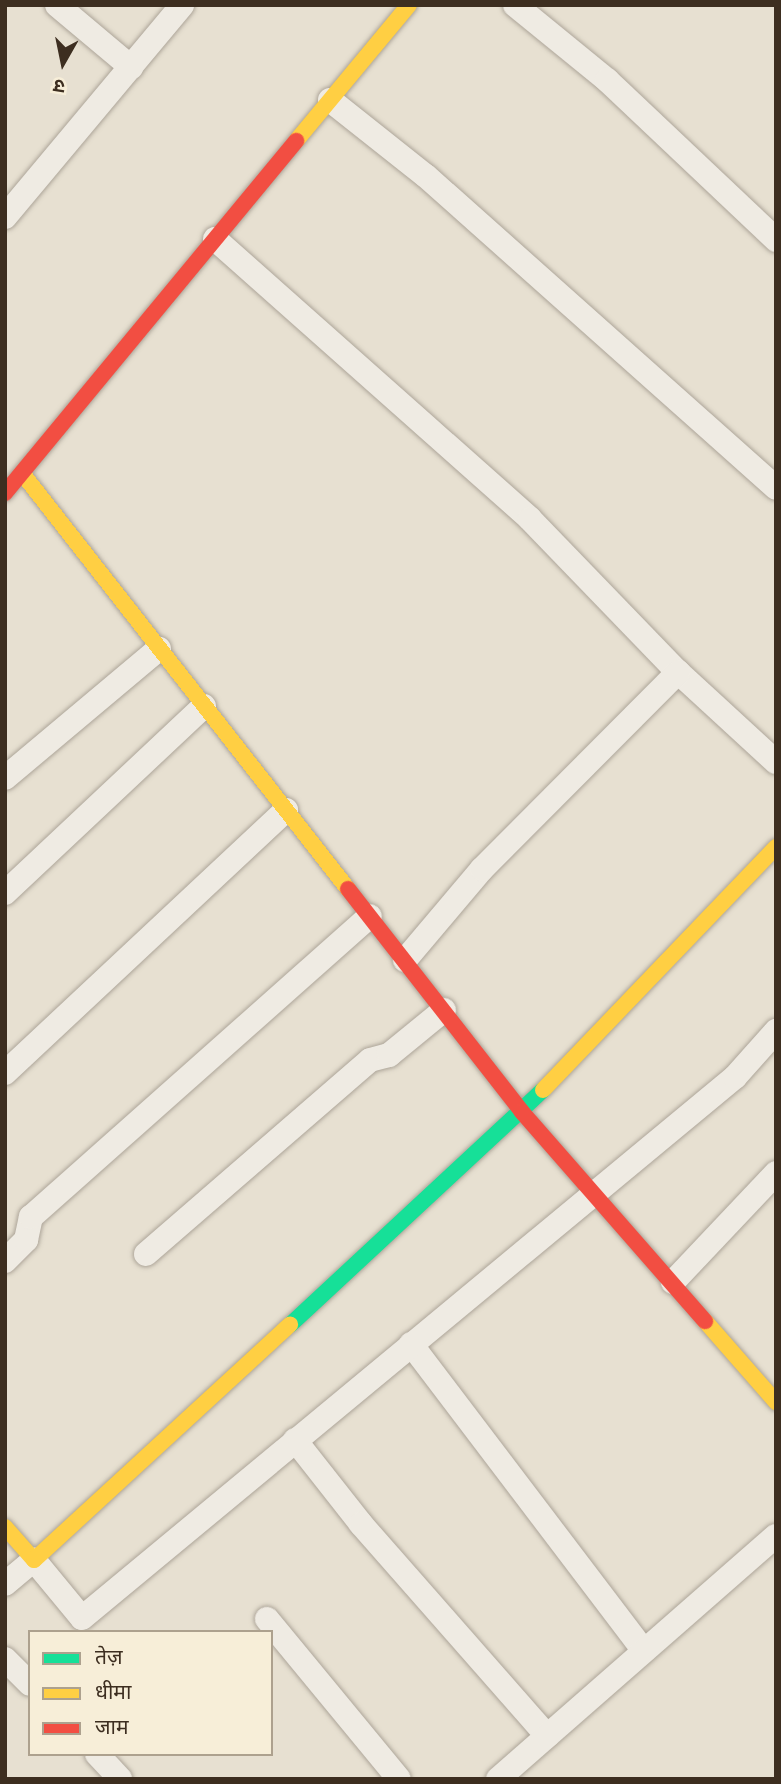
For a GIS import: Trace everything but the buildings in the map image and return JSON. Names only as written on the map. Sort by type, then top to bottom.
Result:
[{"type":"street","points":[[57,5],[131,67]]},
{"type":"street","points":[[5,217],[182,5]]},
{"type":"street","points":[[5,493],[409,5]]},
{"type":"street","points":[[515,5],[607,80],[776,240]]},
{"type":"street","points":[[330,100],[426,176],[776,488]]},
{"type":"street","points":[[215,239],[530,519],[678,673],[776,762]]},
{"type":"street","points":[[22,473],[522,1112],[594,1191],[776,1402]]},
{"type":"street","points":[[5,778],[159,649]]},
{"type":"street","points":[[405,960],[482,869],[678,673]]},
{"type":"street","points":[[5,893],[204,706]]},
{"type":"street","points":[[5,1073],[286,810]]},
{"type":"street","points":[[5,1584],[522,1112],[776,847]]},
{"type":"street","points":[[5,1261],[26,1240],[31,1217],[369,916]]},
{"type":"street","points":[[146,1254],[370,1060],[389,1055],[444,1010]]},
{"type":"street","points":[[5,1527],[89,1625],[296,1440],[735,1077],[776,1031]]},
{"type":"street","points":[[673,1282],[776,1173]]},
{"type":"street","points":[[411,1344],[645,1651]]},
{"type":"street","points":[[296,1440],[361,1524],[547,1736]]},
{"type":"street","points":[[498,1779],[776,1536]]},
{"type":"street","points":[[267,1619],[399,1779]]},
{"type":"street","points":[[5,1659],[28,1682]]},
{"type":"street","points":[[99,1756],[120,1779]]},
{"type":"traffic: fast","points":[[290,1325],[543,1090]]},
{"type":"traffic: slow","points":[[296,141],[409,5]]},
{"type":"traffic: slow","points":[[22,473],[348,889]]},
{"type":"traffic: slow","points":[[543,1090],[776,847]]},
{"type":"traffic: slow","points":[[705,1321],[776,1402]]},
{"type":"traffic: slow","points":[[5,1527],[34,1560],[290,1325]]},
{"type":"traffic: jam","points":[[5,493],[296,141]]},
{"type":"traffic: jam","points":[[348,889],[522,1112],[705,1321]]}]
